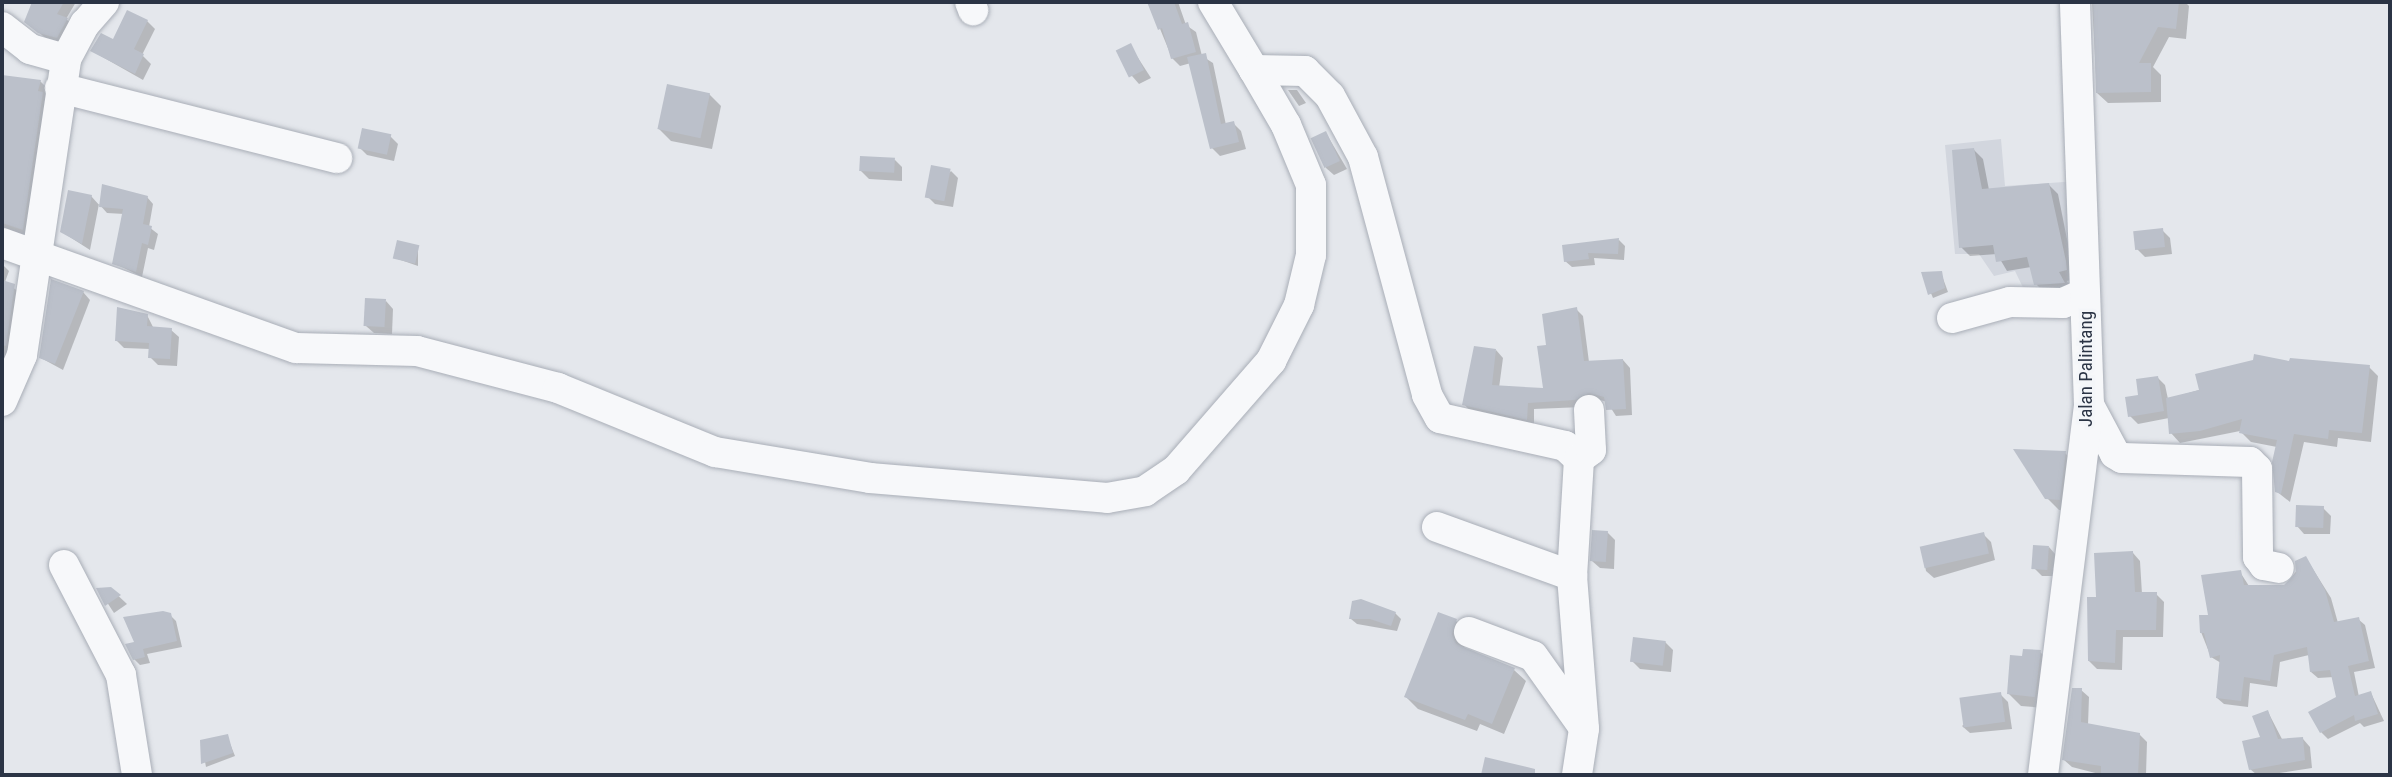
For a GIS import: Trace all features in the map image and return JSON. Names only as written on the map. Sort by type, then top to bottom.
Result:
[{"type":"street","points":[[2,401],[22,355],[63,74],[85,24],[104,2]]},
{"type":"street","points":[[2,243],[296,348],[417,351],[558,388],[715,453],[870,478],[1107,498],[1145,491],[1176,470],[1271,361],[1299,305],[1311,255],[1311,185],[1286,125],[1213,2]]},
{"type":"street","name":"Jalan Palintang","points":[[2043,775],[2089,405],[2075,2]]},
{"type":"street","points":[[2,27],[63,74],[337,158]]},
{"type":"street","points":[[1254,70],[1313,74],[1350,132],[1375,195],[1427,395],[1440,418],[1566,446],[1579,459],[1572,576],[1584,729],[1577,775]]},
{"type":"street","points":[[1952,318],[2011,302],[2063,303],[2085,293]]},
{"type":"street","points":[[2089,405],[2115,454],[2122,458],[2250,462],[2256,469],[2258,556],[2264,565],[2279,568]]},
{"type":"street","points":[[1579,459],[1591,450],[1589,410]]},
{"type":"street","points":[[1437,527],[1572,576]]},
{"type":"street","points":[[64,565],[121,675],[137,775]]},
{"type":"street","points":[[1469,632],[1533,656],[1584,729]]},
{"type":"shaded area","points":[[2001,139],[2005,186],[2078,181],[2080,289],[2028,298],[2015,271],[1994,276],[1979,254],[1955,254],[1945,145]]},
{"type":"building","points":[[32,2],[64,2],[57,14],[68,18],[57,38],[38,33],[24,22]]},
{"type":"building","points":[[1147,2],[1174,2],[1182,24],[1188,22],[1196,52],[1171,59],[1162,28],[1158,30]]},
{"type":"building","points":[[2093,2],[2179,2],[2176,29],[2158,27],[2139,63],[2151,63],[2151,92],[2096,93]]},
{"type":"building","points":[[127,10],[148,20],[134,49],[144,54],[135,74],[90,51],[101,33],[113,39]]},
{"type":"building","points":[[1131,43],[1144,70],[1129,77],[1116,50]]},
{"type":"building","points":[[1206,53],[1221,124],[1234,121],[1239,142],[1210,149],[1187,57]]},
{"type":"building","points":[[2,75],[41,80],[38,91],[43,92],[23,230],[2,223]]},
{"type":"building","points":[[667,84],[710,93],[700,138],[657,129]]},
{"type":"building","points":[[362,128],[391,134],[387,155],[358,149]]},
{"type":"building","points":[[1326,131],[1340,161],[1325,168],[1311,138]]},
{"type":"building","points":[[1974,148],[1982,189],[2049,183],[2066,261],[2067,270],[2059,272],[2065,283],[2034,285],[2027,257],[1996,262],[1993,245],[1959,248],[1952,150]]},
{"type":"building","points":[[860,156],[895,158],[894,173],[859,171]]},
{"type":"building","points":[[931,165],[951,169],[944,201],[925,197]]},
{"type":"building","points":[[102,184],[148,196],[143,224],[152,226],[148,245],[142,243],[136,272],[112,264],[123,209],[99,207]]},
{"type":"building","points":[[68,190],[92,195],[82,244],[60,232]]},
{"type":"building","points":[[2163,228],[2165,247],[2135,250],[2133,231]]},
{"type":"building","points":[[1619,238],[1618,254],[1588,253],[1589,259],[1564,262],[1562,245]]},
{"type":"building","points":[[397,240],[419,245],[415,264],[393,259]]},
{"type":"building","points":[[1942,271],[1945,288],[1928,295],[1921,272]]},
{"type":"building","points":[[51,279],[84,291],[55,364],[39,358]]},
{"type":"building","points":[[2,280],[15,284],[6,346],[2,345]]},
{"type":"building","points":[[365,298],[386,299],[385,327],[364,326]]},
{"type":"building","points":[[117,307],[148,314],[147,326],[172,328],[170,359],[148,358],[149,343],[115,341]]},
{"type":"building","points":[[1577,307],[1584,361],[1623,359],[1626,409],[1606,410],[1604,397],[1589,393],[1575,400],[1528,403],[1527,420],[1462,405],[1474,346],[1496,349],[1492,385],[1543,388],[1537,346],[1546,345],[1542,314]]},
{"type":"building","points":[[2254,354],[2289,361],[2290,358],[2370,365],[2362,433],[2329,430],[2328,439],[2294,434],[2281,494],[2275,492],[2272,462],[2277,440],[2239,433],[2242,419],[2200,431],[2169,434],[2166,398],[2199,390],[2195,374],[2253,360]]},
{"type":"building","points":[[2158,376],[2164,411],[2128,417],[2125,397],[2138,395],[2136,379]]},
{"type":"building","points":[[2013,449],[2066,451],[2060,500],[2045,499]]},
{"type":"building","points":[[2296,505],[2324,506],[2323,528],[2295,527]]},
{"type":"building","points":[[1592,530],[1608,531],[1606,562],[1590,561]]},
{"type":"building","points":[[1984,532],[1989,553],[1925,568],[1920,547]]},
{"type":"building","points":[[2033,545],[2049,546],[2047,570],[2031,569]]},
{"type":"building","points":[[2133,551],[2135,592],[2157,592],[2156,630],[2116,630],[2115,663],[2088,661],[2087,597],[2096,597],[2094,553]]},
{"type":"building","points":[[2306,556],[2325,590],[2334,622],[2359,617],[2369,661],[2348,666],[2355,696],[2371,691],[2378,714],[2355,721],[2354,715],[2320,733],[2308,712],[2336,697],[2330,670],[2310,672],[2307,647],[2274,655],[2270,681],[2244,677],[2241,701],[2216,698],[2220,655],[2210,658],[2204,633],[2200,633],[2199,615],[2208,615],[2201,575],[2241,570],[2244,585],[2284,585],[2296,573],[2295,561]]},
{"type":"building","points":[[111,587],[121,595],[105,606],[96,588]]},
{"type":"building","points":[[1361,599],[1396,612],[1391,626],[1370,619],[1349,619],[1352,601]]},
{"type":"building","points":[[163,611],[171,613],[177,641],[143,649],[145,657],[133,660],[125,644],[134,642],[123,617]]},
{"type":"building","points":[[1438,612],[1457,619],[1452,634],[1456,644],[1515,668],[1492,724],[1468,714],[1465,720],[1404,697]]},
{"type":"building","points":[[1633,637],[1666,641],[1663,666],[1630,662]]},
{"type":"building","points":[[2023,649],[2041,650],[2035,697],[2007,694],[2010,655],[2022,656]]},
{"type":"building","points":[[2072,688],[2082,688],[2081,722],[2140,733],[2138,775],[2101,775],[2101,766],[2062,760]]},
{"type":"building","points":[[2001,692],[2005,722],[1964,728],[1959,698]]},
{"type":"building","points":[[2268,710],[2278,739],[2303,737],[2305,760],[2249,770],[2242,741],[2260,737],[2252,716]]},
{"type":"building","points":[[228,734],[233,753],[201,764],[200,740]]},
{"type":"building","points":[[1485,757],[1535,769],[1535,775],[1481,775]]}]
